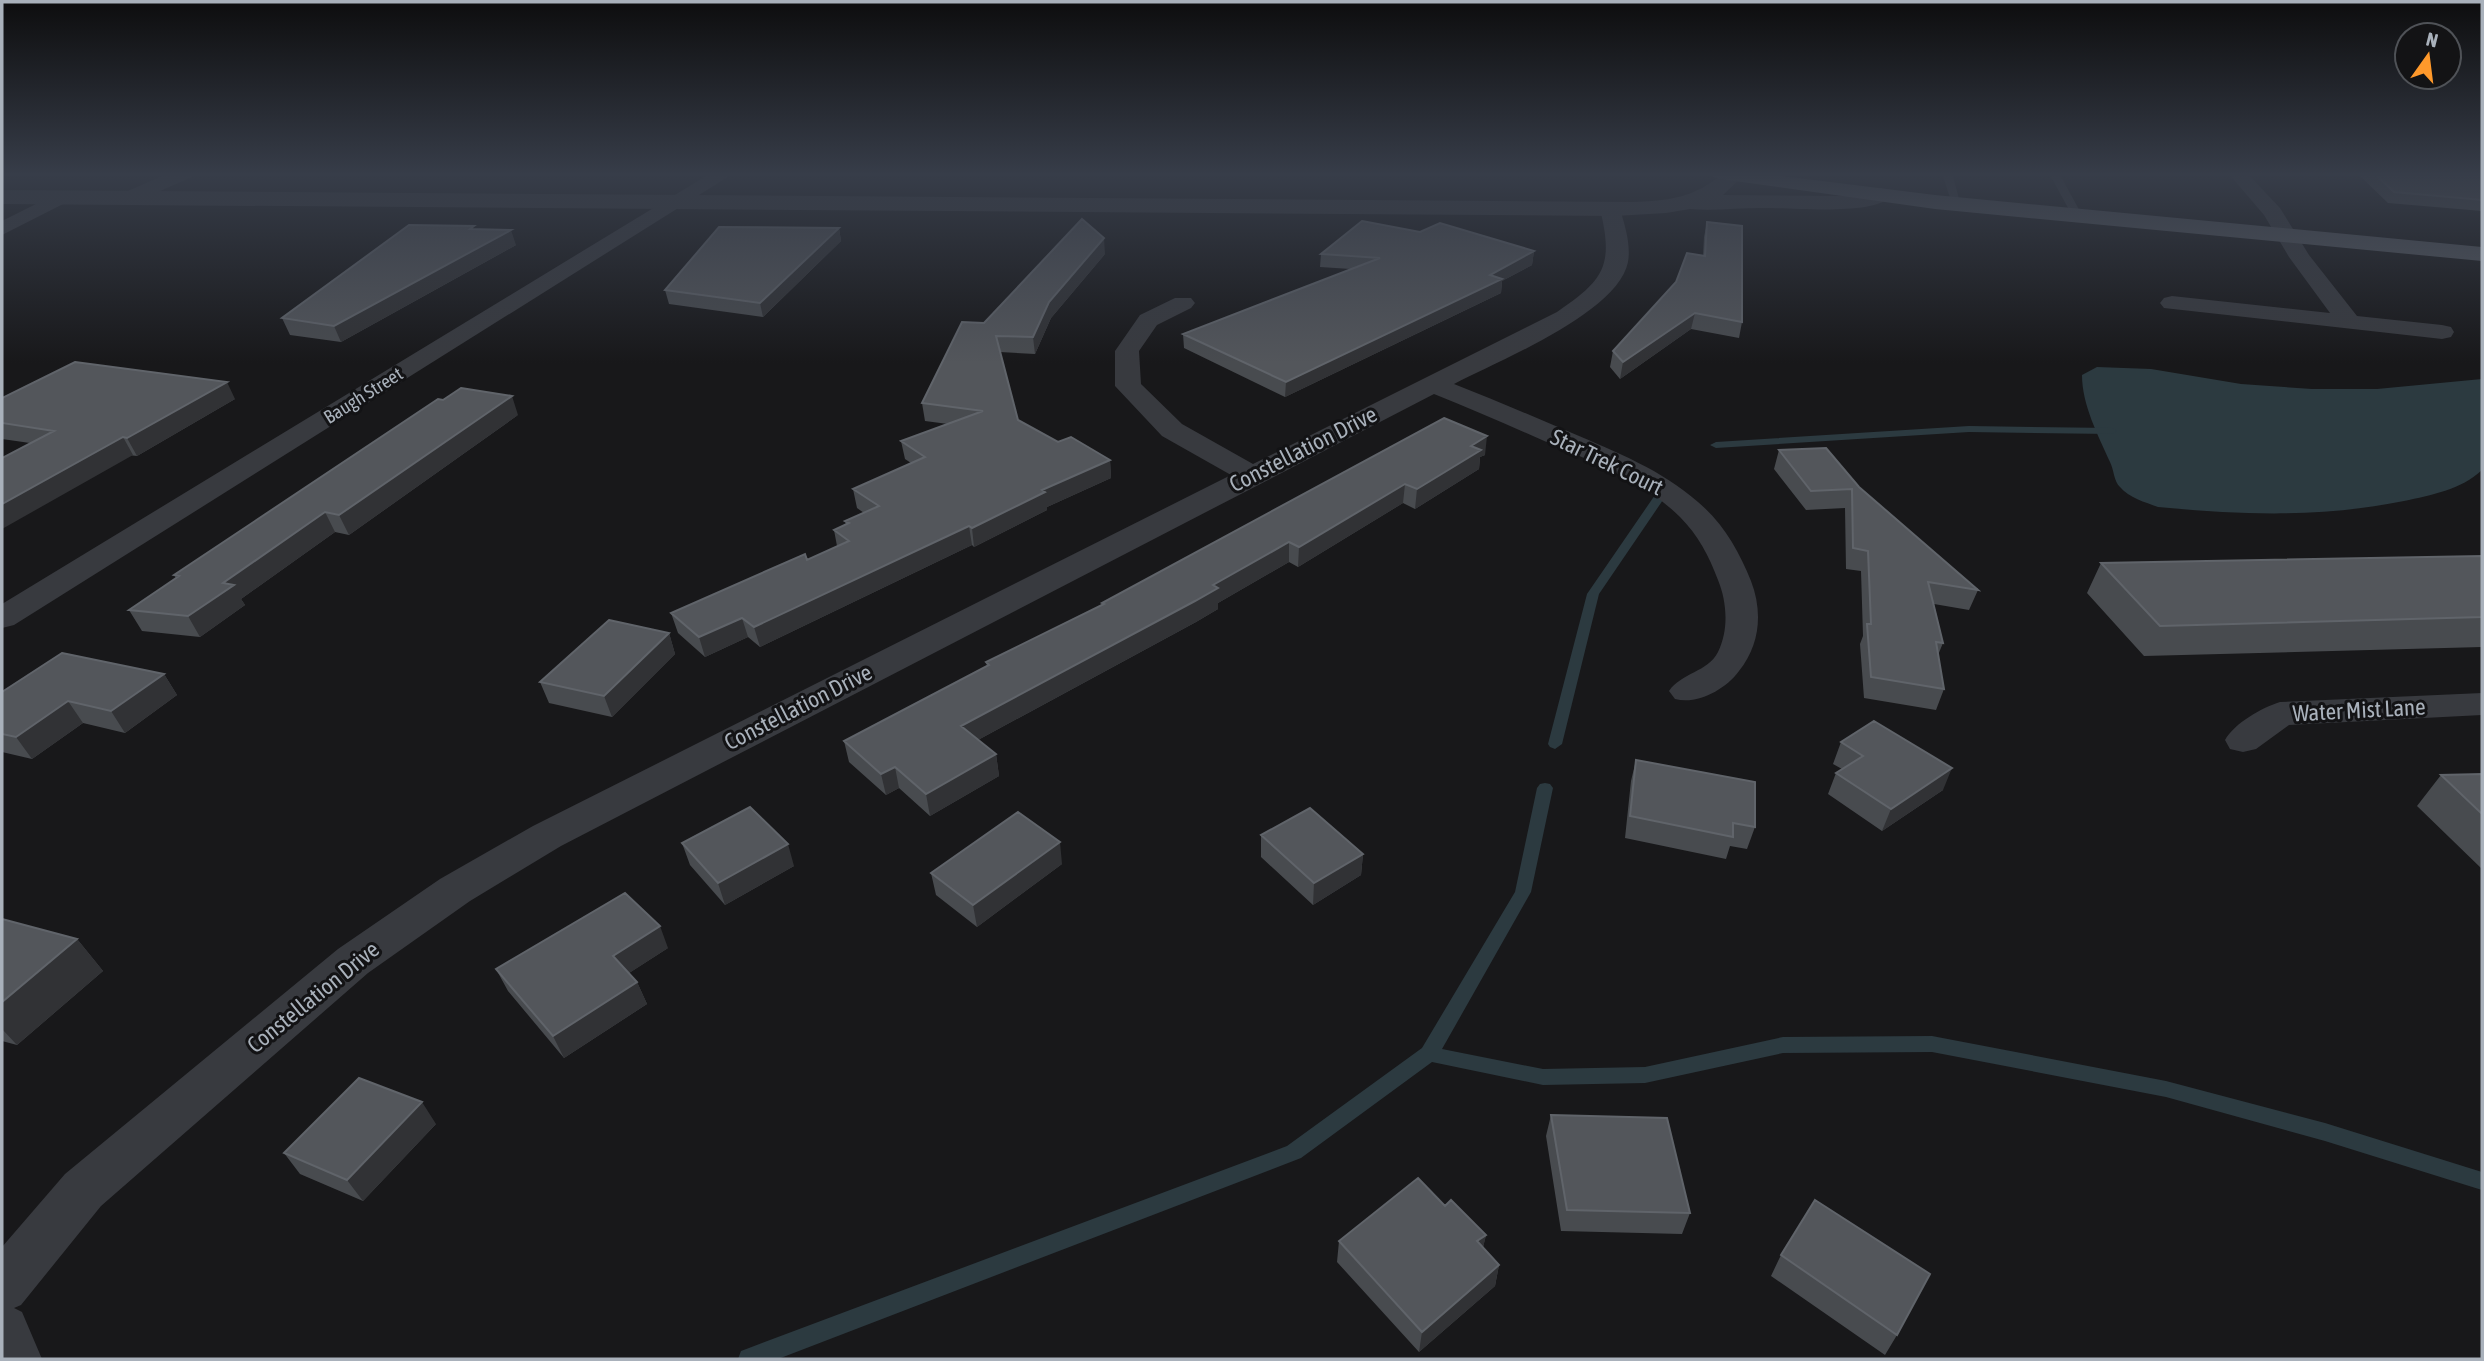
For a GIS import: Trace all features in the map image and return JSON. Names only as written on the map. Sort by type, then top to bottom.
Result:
[{"type":"main road","points":[[2293,237],[2482,254]]},
{"type":"street","name":"Baugh Street","points":[[2,618],[620,237]]},
{"type":"street","name":"Constellation Drive","points":[[2,1287],[83,1190],[353,961],[455,890],[547,836],[1565,317],[1595,297],[1611,279],[1618,264],[1620,248],[1617,237]]},
{"type":"street","points":[[2287,237],[2350,323]]},
{"type":"street","points":[[1183,303],[1148,320],[1127,351],[1128,386],[1172,430],[1251,475]]},
{"type":"street","points":[[2172,303],[2442,332]]},
{"type":"street","name":"Star Trek Court","points":[[1432,384],[1643,474],[1690,508],[1710,531],[1734,577],[1742,605],[1742,636],[1724,668],[1687,691]]},
{"type":"street","name":"Water Mist Lane","points":[[2243,740],[2280,714],[2482,704]]},
{"type":"street","points":[[2,1331],[14,1359]]},
{"type":"shaded area","points":[[2097,367],[2151,369],[2241,384],[2312,389],[2377,389],[2482,379],[2482,470],[2465,482],[2435,494],[2342,510],[2251,513],[2158,507],[2128,494],[2116,482],[2092,420],[2083,386],[2082,375]]},
{"type":"building","points":[[393,237],[499,237],[334,326],[282,318]]},
{"type":"building","points":[[711,237],[830,237],[760,303],[665,290]]},
{"type":"building","points":[[1065,237],[1104,238],[1049,302],[1033,337],[996,336],[1018,420],[1058,442],[1071,437],[1110,460],[1042,490],[1045,492],[972,528],[969,526],[754,627],[742,618],[699,637],[671,613],[805,554],[807,560],[849,541],[834,530],[849,523],[845,521],[879,506],[853,489],[925,457],[901,441],[983,411],[922,403],[962,322],[984,323]]},
{"type":"building","points":[[1343,237],[1485,237],[1534,251],[1490,275],[1502,279],[1286,382],[1183,334],[1380,258],[1321,254]]},
{"type":"building","points":[[1706,237],[1742,237],[1742,322],[1695,313],[1623,362],[1613,351],[1676,282],[1687,253],[1705,256]]},
{"type":"building","points":[[75,362],[227,382],[2,504],[2,458],[54,431],[2,423],[2,398]]},
{"type":"building","points":[[461,388],[512,396],[339,515],[325,512],[223,583],[234,585],[188,616],[129,610],[179,576],[174,575],[438,399],[443,400]]},
{"type":"building","points":[[1444,418],[1487,436],[1471,446],[1481,450],[1417,489],[1405,484],[1299,547],[1289,542],[1213,585],[1218,588],[1195,601],[961,726],[996,754],[926,794],[895,767],[881,774],[844,741],[989,665],[986,662],[1104,604],[1102,603]]},
{"type":"building","points":[[1826,448],[1859,487],[1978,590],[1928,582],[1943,643],[1936,642],[1944,689],[1871,677],[1867,624],[1871,624],[1868,551],[1853,548],[1852,489],[1811,491],[1779,450]]},
{"type":"building","points":[[2482,556],[2482,617],[2160,626],[2101,563]]},
{"type":"building","points":[[609,620],[669,633],[604,696],[540,682]]},
{"type":"building","points":[[62,653],[164,674],[111,711],[68,701],[16,737],[2,734],[2,692]]},
{"type":"building","points":[[1874,721],[1952,768],[1891,809],[1836,773],[1863,756],[1841,742]]},
{"type":"building","points":[[1636,760],[1755,782],[1755,827],[1733,823],[1733,837],[1630,816]]},
{"type":"building","points":[[2482,774],[2482,814],[2441,775]]},
{"type":"building","points":[[750,807],[788,844],[718,883],[682,843]]},
{"type":"building","points":[[1310,808],[1363,854],[1314,883],[1261,835]]},
{"type":"building","points":[[1018,812],[1060,842],[973,905],[931,873]]},
{"type":"building","points":[[625,893],[660,926],[613,956],[637,982],[553,1036],[496,969]]},
{"type":"building","points":[[2,919],[77,939],[2,1002]]},
{"type":"building","points":[[359,1078],[422,1102],[347,1180],[284,1153]]},
{"type":"building","points":[[1551,1115],[1667,1118],[1690,1213],[1567,1210]]},
{"type":"building","points":[[1418,1178],[1445,1206],[1451,1200],[1486,1235],[1477,1241],[1499,1265],[1422,1332],[1339,1241]]},
{"type":"building","points":[[1815,1200],[1930,1274],[1897,1335],[1781,1255]]},
{"type":"waterway","points":[[1716,445],[1969,429],[2112,431]]},
{"type":"waterway","points":[[1555,744],[1593,594],[1659,497]]},
{"type":"waterway","points":[[1429,1054],[1523,892],[1545,788]]},
{"type":"waterway","points":[[1429,1054],[1543,1077],[1645,1075],[1783,1045],[1932,1044],[2166,1089],[2325,1132],[2482,1181]]},
{"type":"waterway","points":[[749,1359],[1294,1152],[1429,1054]]}]
